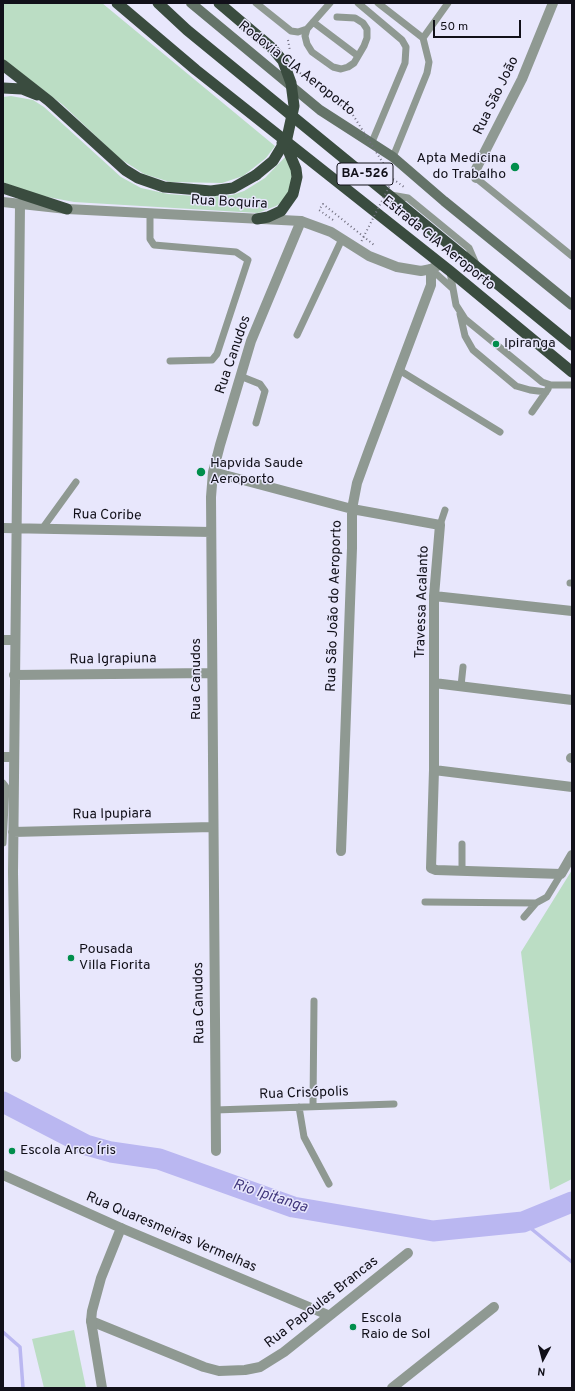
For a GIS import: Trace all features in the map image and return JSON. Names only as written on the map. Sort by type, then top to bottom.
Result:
[{"type":"highway","name":"Estrada CIA Aeroporto","points":[[117,3],[436,267],[450,271],[572,372]]},
{"type":"highway","name":"Estrada CIA Aeroporto","points":[[158,3],[187,30],[572,345]]},
{"type":"highway","points":[[3,65],[50,101],[125,170],[150,184],[179,189],[211,191],[232,188],[256,175],[273,161],[287,138],[294,106],[291,83],[283,61],[272,48],[219,3]]},
{"type":"highway","points":[[3,88],[22,89],[50,101]]},
{"type":"highway","points":[[257,219],[268,217],[281,211],[290,201],[296,186],[296,169],[293,160],[275,133]]},
{"type":"highway","points":[[3,188],[67,209]]},
{"type":"main road","name":"Rodovia CIA Aeroporto","points":[[191,3],[314,106],[339,123],[372,142],[393,157],[444,201],[572,305]]},
{"type":"street","name":"Rua São João","points":[[476,178],[476,169],[522,79],[553,3]]},
{"type":"street","name":"Rua Boquira","points":[[3,202],[67,209],[301,221],[342,238],[369,256],[397,268],[420,272],[436,267]]},
{"type":"street","points":[[16,1057],[8,873],[13,832],[8,757],[14,675],[20,205]]},
{"type":"street","name":"Rua Canudos","points":[[216,1151],[212,826],[211,532],[213,472],[227,418],[252,341],[301,221]]},
{"type":"street","points":[[399,370],[436,267]]},
{"type":"street","name":"Rua São João do Aeroporto","points":[[341,851],[352,548],[352,509],[357,483],[399,370]]},
{"type":"street","points":[[213,472],[352,509],[440,525]]},
{"type":"street","name":"Travessa Acalanto","points":[[440,525],[434,596],[434,770],[430,866],[433,870],[561,874]]},
{"type":"street","name":"Rua Coribe","points":[[3,528],[211,532]]},
{"type":"street","points":[[434,596],[572,611]]},
{"type":"street","points":[[3,640],[14,640]]},
{"type":"street","name":"Rua Igrapiuna","points":[[14,675],[212,673]]},
{"type":"street","points":[[434,683],[572,700]]},
{"type":"street","points":[[434,770],[572,787]]},
{"type":"street","name":"Rua Ipupiara","points":[[13,832],[212,826]]},
{"type":"street","points":[[561,874],[572,855]]},
{"type":"street","name":"Rua Quaresmeiras Vermelhas","points":[[3,1175],[122,1228],[328,1316]]},
{"type":"street","points":[[102,1388],[91,1321],[101,1278],[122,1228]]},
{"type":"street","name":"Rua Papoulas Brancas","points":[[91,1321],[204,1367],[233,1371],[260,1367],[284,1352],[408,1252]]},
{"type":"street","points":[[392,1388],[494,1307]]},
{"type":"lane","points":[[256,3],[291,31],[298,32],[307,29]]},
{"type":"lane","points":[[330,3],[307,29],[305,36],[307,44],[312,52],[333,67],[341,69],[348,68],[358,56],[367,38],[367,29],[363,23],[355,18],[337,17]]},
{"type":"lane","points":[[358,3],[402,40],[406,47],[405,63],[372,142]]},
{"type":"lane","points":[[378,3],[423,38],[429,62],[427,73],[393,157]]},
{"type":"lane","points":[[423,38],[448,3]]},
{"type":"lane","points":[[313,22],[358,56]]},
{"type":"lane","points":[[476,178],[572,256]]},
{"type":"lane","points":[[150,213],[150,239],[154,245],[236,252],[248,260],[218,354],[212,360],[170,361]]},
{"type":"lane","points":[[297,335],[342,238]]},
{"type":"lane","points":[[436,267],[453,289]]},
{"type":"lane","points":[[450,271],[456,305],[465,319],[542,382],[551,385],[572,385]]},
{"type":"lane","points":[[460,310],[465,336],[473,350],[516,386],[546,392]]},
{"type":"lane","points":[[399,370],[500,432]]},
{"type":"lane","points":[[240,376],[260,384],[265,391],[256,423]]},
{"type":"lane","points":[[532,412],[551,385]]},
{"type":"lane","points":[[42,528],[76,482]]},
{"type":"lane","points":[[440,525],[444,510]]},
{"type":"lane","points":[[461,686],[463,667]]},
{"type":"lane","points":[[3,783],[6,787],[3,843]]},
{"type":"lane","points":[[462,844],[462,871]]},
{"type":"lane","points":[[524,917],[536,903],[547,897],[561,874]]},
{"type":"lane","points":[[425,902],[536,903]]},
{"type":"lane","points":[[313,1106],[314,1001]]},
{"type":"lane","name":"Rua Crisópolis","points":[[215,1110],[394,1104]]},
{"type":"lane","points":[[299,1107],[304,1137],[329,1184]]},
{"type":"path","points":[[285,27],[292,55]]},
{"type":"path","points":[[296,70],[353,115],[393,179],[361,242],[355,237]]},
{"type":"path","points":[[337,224],[319,210],[323,204],[378,248]]},
{"type":"green space","points":[[3,3],[102,3],[275,146],[266,158],[243,176],[222,183],[170,182],[144,174],[119,158],[63,105],[3,59]]},
{"type":"green space","points":[[11,96],[33,100],[44,107],[121,177],[141,188],[168,194],[207,197],[232,195],[244,191],[265,178],[287,155],[293,168],[290,189],[282,202],[258,213],[74,202],[32,194],[3,182],[3,97]]},
{"type":"green space","points":[[572,870],[572,1179],[550,1190],[521,952]]},
{"type":"green space","points":[[74,1330],[86,1388],[44,1388],[32,1339]]},
{"type":"waterway","name":"Rio Ipitanga","points":[[3,1102],[86,1145],[111,1152],[159,1159],[293,1207],[433,1231],[523,1222],[572,1202]]},
{"type":"waterway","points":[[523,1222],[572,1262]]},
{"type":"waterway","points":[[3,1332],[20,1347],[23,1388]]},
{"type":"place","name":"Apta Medicina do Trabalho","points":[[515,167]]},
{"type":"place","name":"Ipiranga","points":[[496,344]]},
{"type":"place","name":"Hapvida Saude Aeroporto","points":[[201,472]]},
{"type":"place","name":"Pousada Villa Fiorita","points":[[71,958]]},
{"type":"place","name":"Escola Arco Íris","points":[[12,1151]]},
{"type":"place","name":"Escola Raio de Sol","points":[[353,1327]]}]
